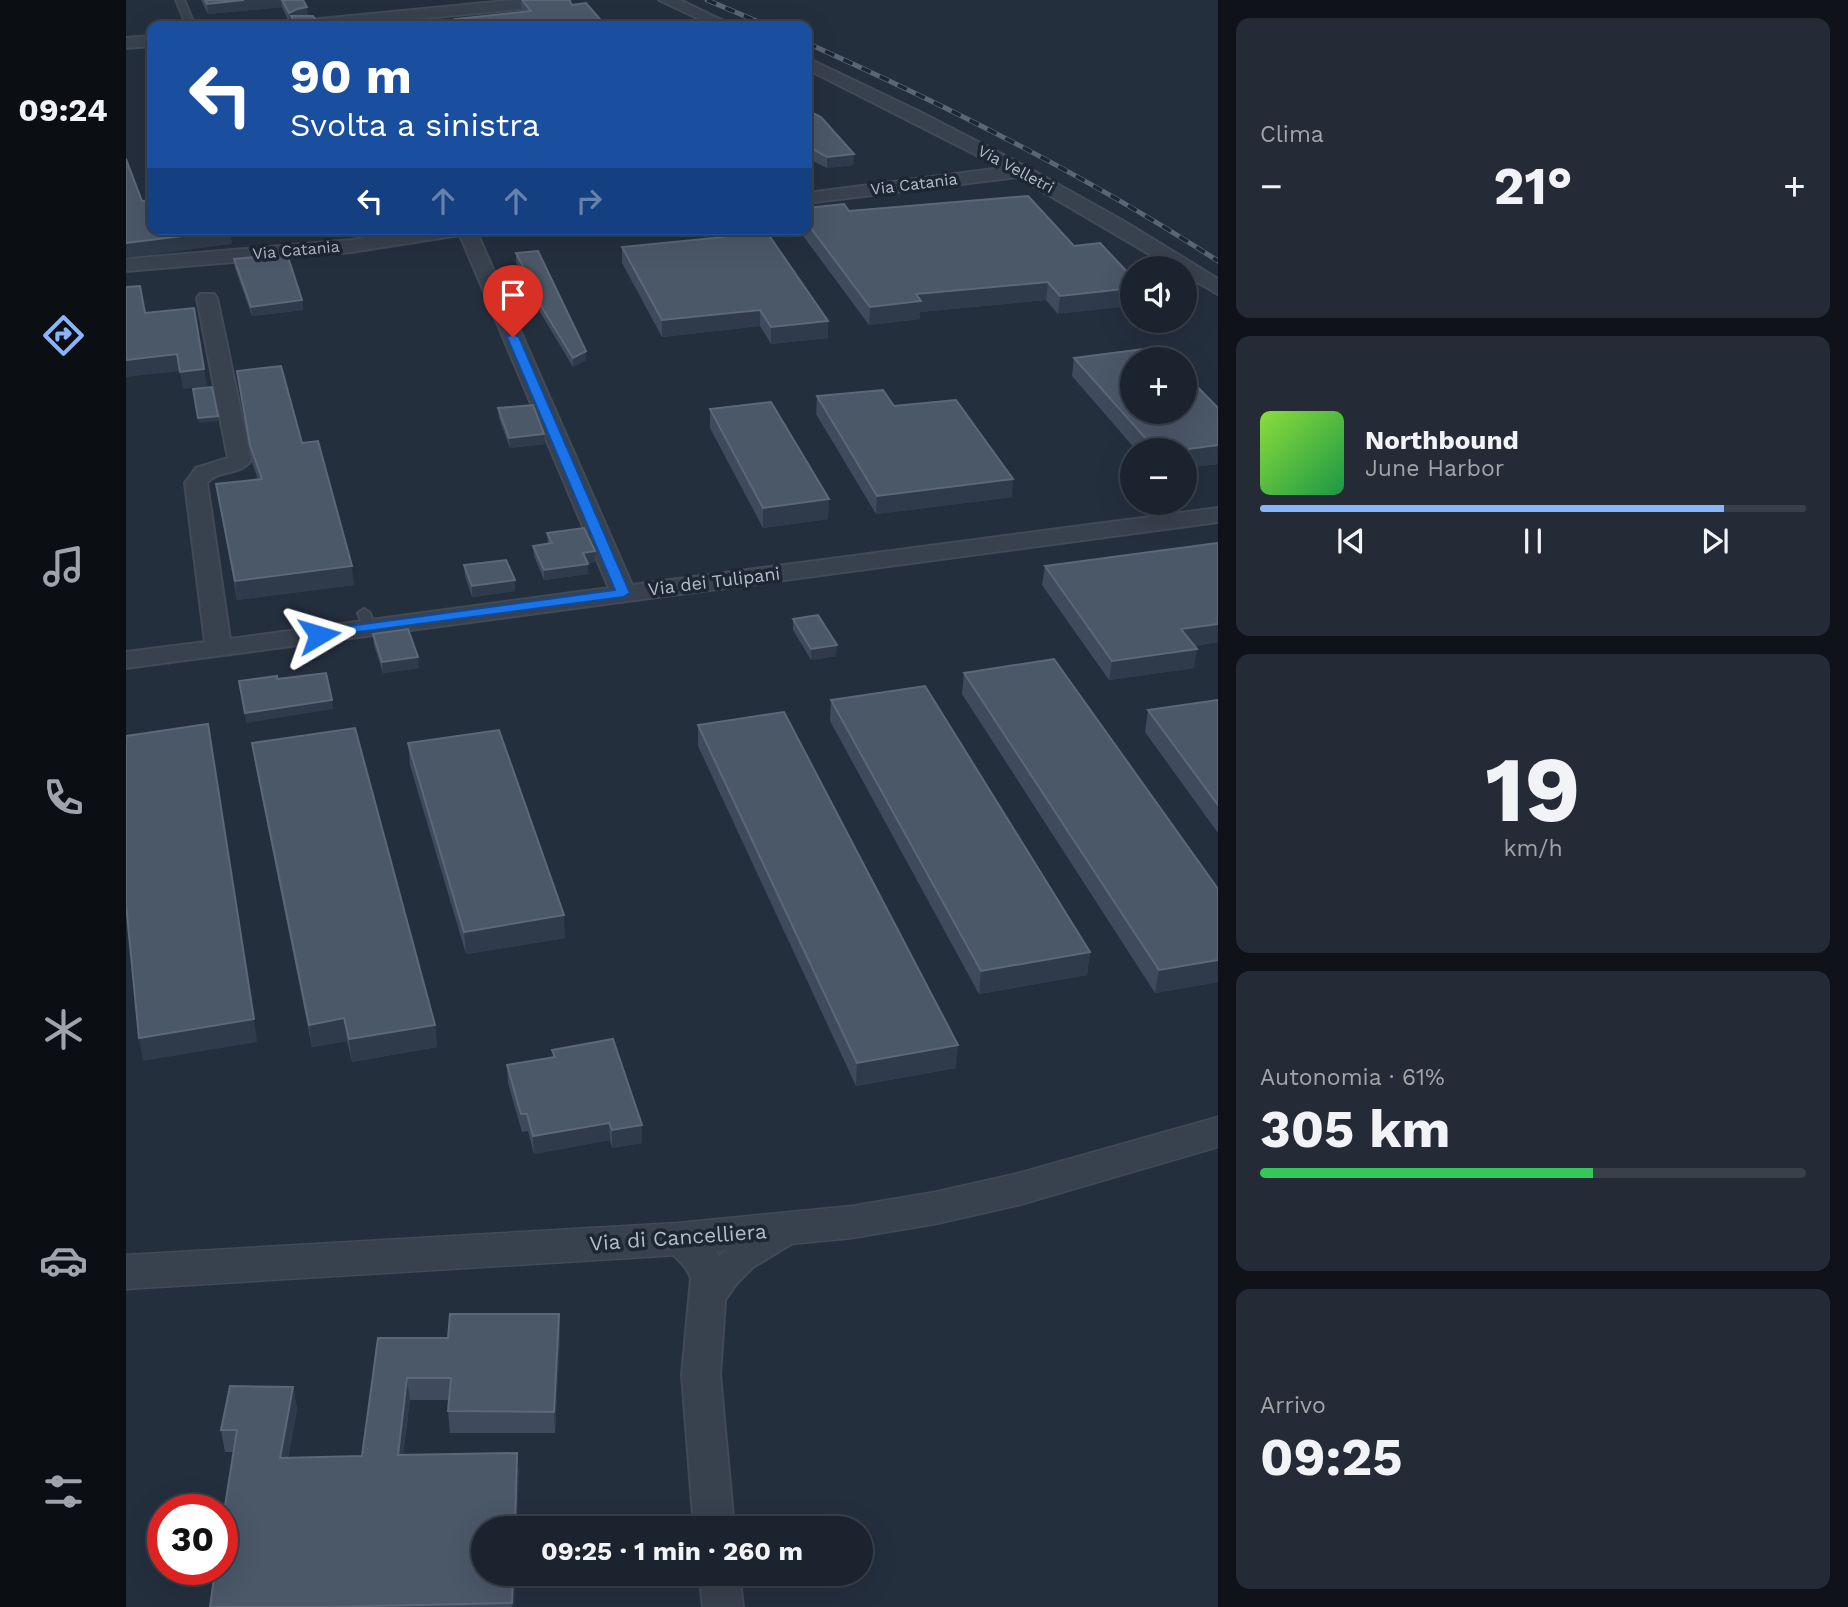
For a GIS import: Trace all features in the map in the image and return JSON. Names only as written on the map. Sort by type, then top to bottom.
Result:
[{"type":"street","points":[[350,21],[562,0]]},
{"type":"street","points":[[667,0],[715,21]]},
{"type":"street","points":[[126,43],[147,41]]},
{"type":"street","name":"Via Velletri","points":[[812,65],[904,109],[1021,171],[1106,218],[1218,288]]},
{"type":"street","name":"Via Catania","points":[[812,197],[1021,171]]},
{"type":"street","points":[[272,235],[279,252]]},
{"type":"street","name":"Via Catania","points":[[126,265],[363,244],[412,235]]},
{"type":"street","points":[[467,235],[623,593]]},
{"type":"street","points":[[207,298],[240,460],[233,466],[205,471],[198,476],[196,483],[219,648]]},
{"type":"street","name":"Via dei Tulipani","points":[[126,660],[219,648],[367,621],[623,593],[1218,515]]},
{"type":"street","name":"Via di Cancelliera","points":[[126,1272],[677,1239],[792,1229],[883,1217],[968,1201],[1069,1176],[1218,1132]]},
{"type":"street","points":[[709,1297],[725,1270],[740,1256],[758,1244],[792,1229]]},
{"type":"street","points":[[677,1239],[703,1259],[707,1268],[709,1297],[701,1375],[713,1516]]},
{"type":"street","points":[[721,1586],[723,1607]]},
{"type":"lane","points":[[180,0],[189,21]]},
{"type":"building","points":[[205,0],[244,0],[207,4]]},
{"type":"building","points":[[282,0],[303,0],[307,7],[289,13]]},
{"type":"building","points":[[522,0],[569,0],[572,5],[586,3],[602,21],[455,19],[531,11]]},
{"type":"building","points":[[291,16],[313,16],[316,21],[294,21]]},
{"type":"building","points":[[812,112],[821,117],[854,154],[827,157],[812,149]]},
{"type":"building","points":[[126,159],[142,201],[147,200],[147,235],[190,235],[126,243]]},
{"type":"building","points":[[1028,196],[1074,246],[1100,243],[1120,264],[1120,289],[1060,296],[1048,282],[916,294],[921,301],[870,307],[812,230],[812,207],[844,204],[849,211]]},
{"type":"building","points":[[769,235],[828,321],[771,327],[760,310],[662,320],[622,247]]},
{"type":"building","points":[[538,251],[586,351],[573,358],[530,288],[534,288],[516,253]]},
{"type":"building","points":[[287,254],[302,300],[251,307],[234,259]]},
{"type":"building","points":[[140,286],[145,313],[194,308],[204,369],[180,372],[177,354],[126,360],[126,287]]},
{"type":"building","points":[[1120,352],[1120,410],[1074,358]]},
{"type":"building","points":[[281,366],[302,443],[318,441],[352,566],[235,581],[216,484],[262,479],[250,445],[237,371]]},
{"type":"building","points":[[1197,386],[1218,408],[1218,445],[1197,448],[1197,438],[1145,438],[1133,424],[1197,424]]},
{"type":"building","points":[[212,387],[218,416],[198,418],[193,389]]},
{"type":"building","points":[[883,390],[894,406],[956,400],[1013,479],[877,496],[817,396]]},
{"type":"building","points":[[771,402],[829,499],[763,508],[710,409]]},
{"type":"building","points":[[533,405],[544,434],[509,438],[498,408]]},
{"type":"building","points":[[584,528],[595,551],[583,553],[588,564],[544,570],[533,546],[552,543],[547,533]]},
{"type":"building","points":[[1217,543],[1218,624],[1181,629],[1197,649],[1112,661],[1045,566]]},
{"type":"building","points":[[506,560],[515,580],[472,586],[464,565]]},
{"type":"building","points":[[818,615],[837,645],[811,649],[793,619]]},
{"type":"building","points":[[408,629],[418,657],[382,662],[373,634]]},
{"type":"building","points":[[1054,659],[1218,889],[1218,960],[1159,970],[964,673]]},
{"type":"building","points":[[326,673],[332,700],[245,713],[239,681]]},
{"type":"building","points":[[925,686],[1090,952],[981,971],[831,700]]},
{"type":"building","points":[[1218,700],[1218,805],[1148,710]]},
{"type":"building","points":[[784,712],[958,1045],[857,1063],[698,725]]},
{"type":"building","points":[[208,724],[254,1019],[139,1038],[126,904],[126,736]]},
{"type":"building","points":[[355,728],[435,1025],[349,1039],[344,1018],[309,1025],[252,743]]},
{"type":"building","points":[[499,730],[564,915],[464,932],[408,743]]},
{"type":"building","points":[[613,1039],[642,1125],[612,1130],[609,1123],[533,1136],[527,1114],[521,1114],[507,1065],[555,1057],[552,1050]]},
{"type":"building","points":[[450,1314],[559,1314],[554,1412],[448,1411],[451,1378],[407,1378],[398,1455],[517,1453],[515,1516],[471,1516],[471,1586],[513,1586],[512,1603],[210,1607],[213,1585],[238,1585],[238,1494],[227,1494],[237,1430],[221,1430],[230,1386],[293,1387],[280,1458],[362,1456],[378,1338],[448,1338]]},
{"type":"railway","points":[[707,0],[756,21]]},
{"type":"railway","points":[[812,45],[1017,144],[1118,200],[1218,261]]},
{"type":"route","points":[[319,635],[623,593],[513,337]]}]
